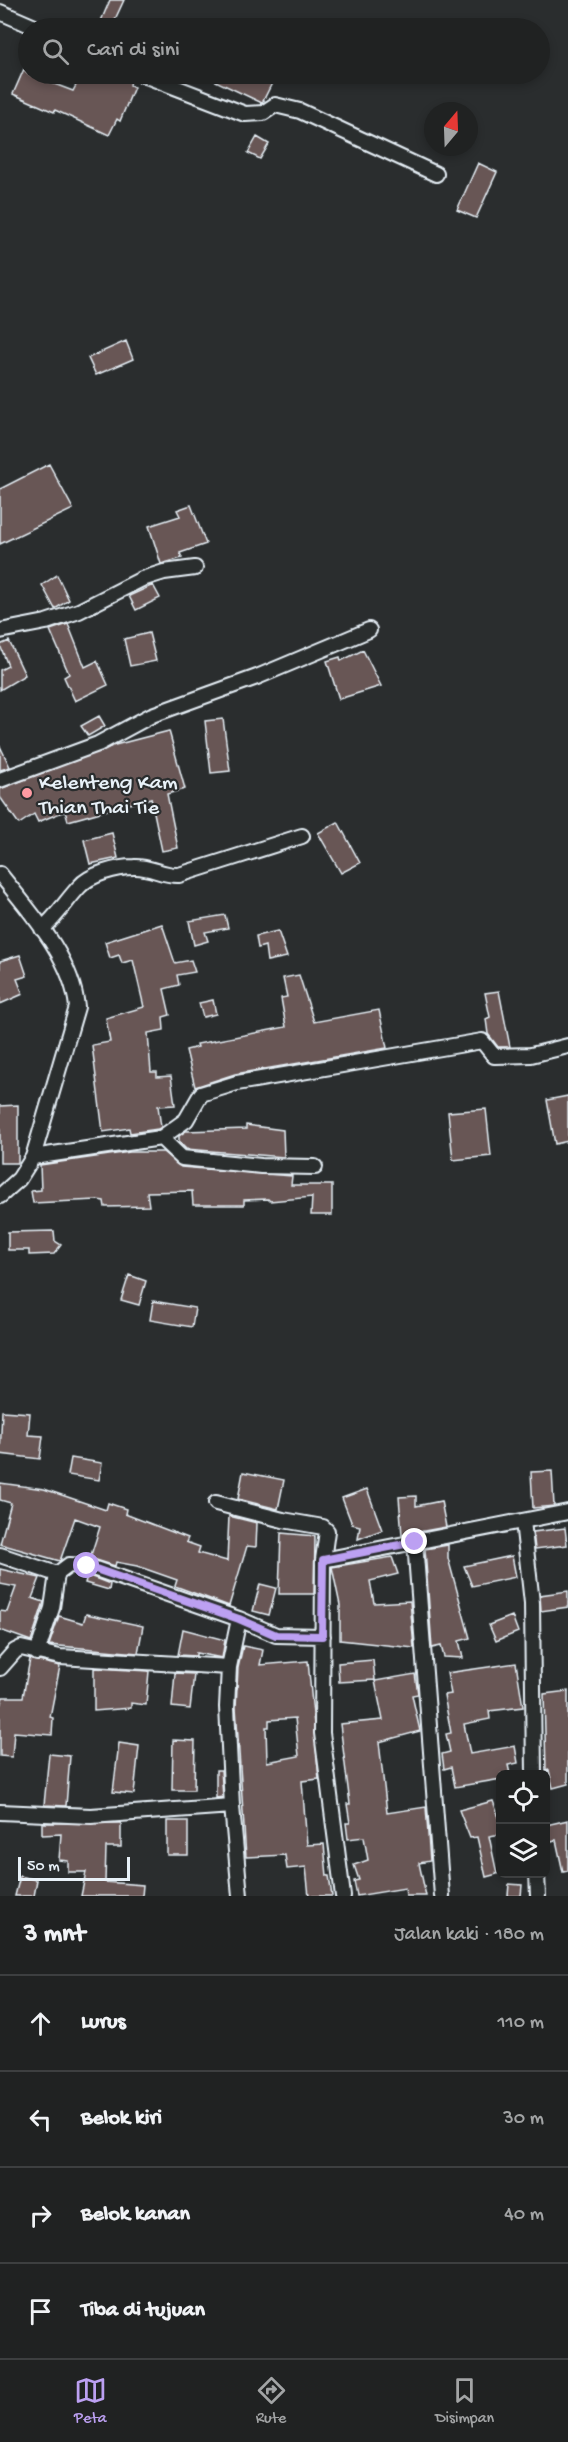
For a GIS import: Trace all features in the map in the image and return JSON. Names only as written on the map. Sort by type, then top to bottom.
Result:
[{"type":"street","points":[[0,12],[18,20]]},
{"type":"street","points":[[167,84],[244,114],[263,113],[275,105],[300,111],[436,174]]},
{"type":"street","points":[[0,631],[46,622],[79,611],[142,579],[164,572],[195,568]]},
{"type":"street","points":[[0,780],[98,744],[152,715],[247,681],[369,630]]},
{"type":"street","points":[[42,929],[67,904],[80,885],[104,873],[136,866],[170,875],[179,875],[302,836]]},
{"type":"street","points":[[0,874],[42,929],[75,986],[76,1007],[73,1026],[33,1157],[19,1179],[0,1196]]},
{"type":"street","points":[[33,1157],[160,1138],[186,1120],[201,1094],[208,1090],[482,1041],[495,1056],[531,1055],[568,1046]]},
{"type":"street","points":[[160,1138],[182,1158],[269,1166],[315,1167]]},
{"type":"street","points":[[216,1503],[326,1528],[323,1560],[322,1734],[343,1896]]},
{"type":"street","points":[[323,1560],[568,1512]]},
{"type":"street","points":[[523,1521],[532,1603],[534,1770]]},
{"type":"street","points":[[415,1542],[442,1896]]},
{"type":"street","points":[[0,1555],[57,1574]]},
{"type":"street","points":[[37,1653],[52,1608],[57,1574],[69,1565],[87,1566],[287,1638],[322,1636]]},
{"type":"street","points":[[239,1619],[229,1667],[227,1707],[232,1806],[240,1896]]},
{"type":"street","points":[[0,1668],[18,1649],[37,1653],[158,1665],[229,1667]]},
{"type":"street","points":[[0,1812],[91,1816],[232,1806]]},
{"type":"street","points":[[537,1878],[538,1896]]},
{"type":"building","points":[[110,0],[124,0],[116,18],[102,18]]},
{"type":"building","points":[[18,83],[54,84],[73,91],[77,84],[130,84],[134,87],[120,121],[117,119],[109,135],[13,94]]},
{"type":"building","points":[[222,84],[272,84],[262,103]]},
{"type":"building","points":[[257,137],[269,144],[260,159],[248,153]]},
{"type":"building","points":[[478,163],[497,172],[476,218],[457,210]]},
{"type":"building","points":[[126,341],[133,359],[96,375],[88,358]]},
{"type":"building","points":[[49,464],[73,509],[0,544],[0,489]]},
{"type":"building","points":[[191,505],[206,544],[180,553],[182,558],[161,564],[149,526],[180,516],[177,510]]},
{"type":"building","points":[[57,575],[69,600],[55,609],[42,585]]},
{"type":"building","points":[[153,585],[160,598],[136,610],[129,596]]},
{"type":"building","points":[[68,624],[85,667],[97,661],[108,685],[75,701],[64,677],[69,674],[50,630]]},
{"type":"building","points":[[149,633],[156,661],[130,666],[124,639]]},
{"type":"building","points":[[9,641],[25,675],[0,690],[0,670],[8,666],[0,645]]},
{"type":"building","points":[[363,650],[381,686],[339,699],[327,661],[340,657],[341,661]]},
{"type":"building","points":[[99,716],[105,726],[88,736],[81,726]]},
{"type":"building","points":[[223,719],[230,771],[211,773],[205,721]]},
{"type":"building","points":[[169,731],[185,789],[167,794],[178,848],[162,851],[151,798],[68,821],[65,811],[38,822],[34,814],[19,824],[0,797],[0,789],[115,745]]},
{"type":"building","points":[[0,746],[10,767],[0,770]]},
{"type":"building","points":[[338,822],[360,863],[341,873],[318,833]]},
{"type":"building","points":[[112,833],[118,858],[90,864],[84,840]]},
{"type":"building","points":[[225,915],[228,928],[205,932],[208,941],[194,945],[189,921]]},
{"type":"building","points":[[162,924],[175,963],[191,960],[195,972],[177,975],[179,985],[164,989],[170,1015],[163,1017],[164,1030],[148,1033],[151,1072],[157,1072],[157,1077],[171,1076],[175,1105],[158,1106],[161,1127],[158,1129],[130,1133],[129,1128],[103,1132],[92,1045],[110,1042],[106,1018],[144,1007],[133,960],[122,963],[119,955],[110,958],[105,942]]},
{"type":"building","points":[[278,931],[287,957],[267,961],[265,946],[258,948],[256,936]]},
{"type":"building","points":[[20,955],[27,976],[17,979],[23,994],[0,1004],[0,961]]},
{"type":"building","points":[[299,975],[314,1022],[379,1010],[387,1048],[235,1074],[195,1087],[186,1050],[198,1047],[197,1044],[286,1027],[281,998],[287,997],[283,978]]},
{"type":"building","points":[[499,991],[510,1047],[498,1047],[488,1034],[486,1019],[490,1017],[485,993]]},
{"type":"building","points":[[213,1000],[216,1014],[203,1017],[199,1003]]},
{"type":"building","points":[[568,1096],[568,1141],[555,1144],[547,1100]]},
{"type":"building","points":[[18,1105],[18,1163],[0,1163],[0,1106]]},
{"type":"building","points":[[486,1109],[491,1156],[453,1160],[448,1112]]},
{"type":"building","points":[[246,1125],[283,1130],[284,1157],[186,1149],[179,1142],[179,1136],[186,1131],[246,1129]]},
{"type":"building","points":[[130,1152],[163,1152],[181,1167],[292,1176],[291,1185],[332,1185],[332,1215],[311,1215],[312,1197],[270,1201],[268,1199],[244,1200],[244,1205],[193,1205],[192,1191],[147,1192],[149,1206],[105,1207],[104,1201],[97,1200],[33,1203],[31,1191],[41,1190],[40,1165]]},
{"type":"building","points":[[54,1231],[55,1241],[61,1245],[54,1254],[29,1255],[29,1250],[8,1250],[8,1232]]},
{"type":"building","points":[[129,1275],[146,1281],[139,1305],[121,1300]]},
{"type":"building","points":[[153,1301],[195,1308],[192,1327],[150,1320]]},
{"type":"building","points":[[2,1411],[30,1413],[28,1435],[43,1436],[40,1459],[0,1454]]},
{"type":"building","points":[[71,1458],[102,1463],[99,1480],[68,1475]]},
{"type":"building","points":[[552,1471],[554,1506],[533,1508],[531,1472]]},
{"type":"building","points":[[243,1472],[284,1480],[278,1509],[238,1499]]},
{"type":"building","points":[[0,1483],[44,1489],[106,1510],[108,1503],[126,1509],[125,1514],[188,1538],[186,1542],[200,1547],[198,1553],[227,1561],[229,1516],[257,1523],[256,1547],[247,1546],[229,1606],[175,1586],[177,1580],[137,1566],[116,1562],[115,1566],[90,1558],[100,1527],[75,1518],[60,1561],[0,1544],[11,1503],[0,1500]]},
{"type":"building","points":[[367,1489],[382,1530],[358,1539],[360,1526],[352,1524],[342,1498]]},
{"type":"building","points":[[416,1496],[416,1506],[441,1501],[446,1527],[402,1535],[399,1497]]},
{"type":"building","points":[[565,1528],[567,1545],[535,1549],[533,1532]]},
{"type":"building","points":[[281,1533],[315,1536],[314,1594],[279,1594]]},
{"type":"building","points":[[448,1545],[448,1558],[470,1638],[459,1641],[463,1658],[444,1657],[441,1646],[432,1648],[425,1549]]},
{"type":"building","points":[[512,1556],[516,1577],[472,1586],[464,1566]]},
{"type":"building","points":[[392,1557],[398,1574],[370,1581],[374,1603],[410,1601],[414,1648],[340,1640],[340,1605],[332,1567]]},
{"type":"building","points":[[0,1569],[40,1578],[32,1598],[44,1602],[31,1641],[0,1630],[0,1611],[7,1612],[16,1587],[0,1584]]},
{"type":"building","points":[[87,1575],[110,1584],[109,1590],[85,1583]]},
{"type":"building","points":[[260,1584],[276,1588],[269,1615],[253,1611]]},
{"type":"building","points":[[568,1591],[568,1607],[541,1611],[540,1595]]},
{"type":"building","points":[[86,1614],[143,1626],[138,1653],[49,1645],[59,1616],[83,1623]]},
{"type":"building","points":[[512,1616],[518,1632],[496,1641],[489,1625]]},
{"type":"building","points":[[183,1629],[225,1640],[222,1658],[196,1653],[196,1656],[178,1655]]},
{"type":"building","points":[[243,1646],[263,1650],[260,1665],[308,1661],[319,1779],[302,1781],[307,1845],[324,1844],[327,1876],[329,1876],[332,1896],[309,1896],[306,1867],[287,1869],[285,1855],[246,1857],[236,1707],[238,1668]],"holes":[[[295,1718],[299,1756],[267,1762],[266,1727],[269,1727],[269,1720]]]},
{"type":"building","points":[[30,1659],[60,1666],[50,1717],[53,1718],[52,1735],[14,1732],[12,1757],[0,1756],[0,1706],[3,1697],[23,1697]]},
{"type":"building","points":[[373,1660],[375,1680],[339,1682],[338,1663]]},
{"type":"building","points":[[516,1663],[523,1707],[489,1711],[490,1719],[464,1724],[470,1754],[515,1746],[518,1763],[508,1765],[509,1770],[496,1770],[496,1780],[455,1787],[451,1767],[444,1769],[442,1754],[450,1752],[446,1734],[451,1733],[444,1695],[451,1694],[447,1673]]},
{"type":"building","points":[[94,1668],[149,1671],[146,1705],[131,1703],[131,1708],[94,1711]]},
{"type":"building","points":[[175,1673],[194,1674],[190,1709],[172,1707]]},
{"type":"building","points":[[415,1674],[418,1694],[412,1695],[420,1731],[379,1742],[387,1813],[426,1807],[430,1861],[419,1863],[426,1896],[406,1896],[405,1888],[357,1896],[354,1881],[359,1880],[354,1865],[368,1860],[364,1837],[348,1839],[346,1823],[350,1823],[347,1804],[350,1804],[340,1724],[383,1720],[375,1681]]},
{"type":"building","points":[[568,1691],[568,1784],[553,1788],[550,1770],[546,1770],[544,1694]]},
{"type":"building","points":[[173,1740],[195,1741],[194,1790],[172,1790]]},
{"type":"building","points":[[119,1743],[139,1746],[134,1794],[113,1792]]},
{"type":"building","points":[[49,1754],[70,1756],[66,1806],[44,1805]]},
{"type":"building","points":[[216,1770],[221,1770],[223,1797],[216,1798]]},
{"type":"building","points":[[493,1801],[496,1809],[496,1835],[489,1836],[496,1874],[486,1877],[477,1837],[470,1838],[459,1810]]},
{"type":"building","points":[[568,1820],[568,1871],[563,1872],[556,1840],[550,1841],[550,1824]]},
{"type":"building","points":[[167,1821],[188,1821],[188,1855],[167,1855]]},
{"type":"building","points":[[42,1823],[121,1823],[121,1847],[106,1847],[105,1882],[143,1885],[142,1896],[81,1896],[86,1872],[68,1872],[68,1861],[59,1860],[61,1834],[42,1835]]},
{"type":"building","points":[[20,1876],[37,1880],[34,1896],[15,1896]]},
{"type":"building","points":[[509,1884],[522,1885],[521,1896],[508,1896]]},
{"type":"place","name":"Kelenteng Kam Thian Thai Tie","points":[[27,793]]},
{"type":"route","points":[[87,1566],[239,1619],[276,1635],[287,1638],[322,1636],[323,1560],[415,1542]]}]
